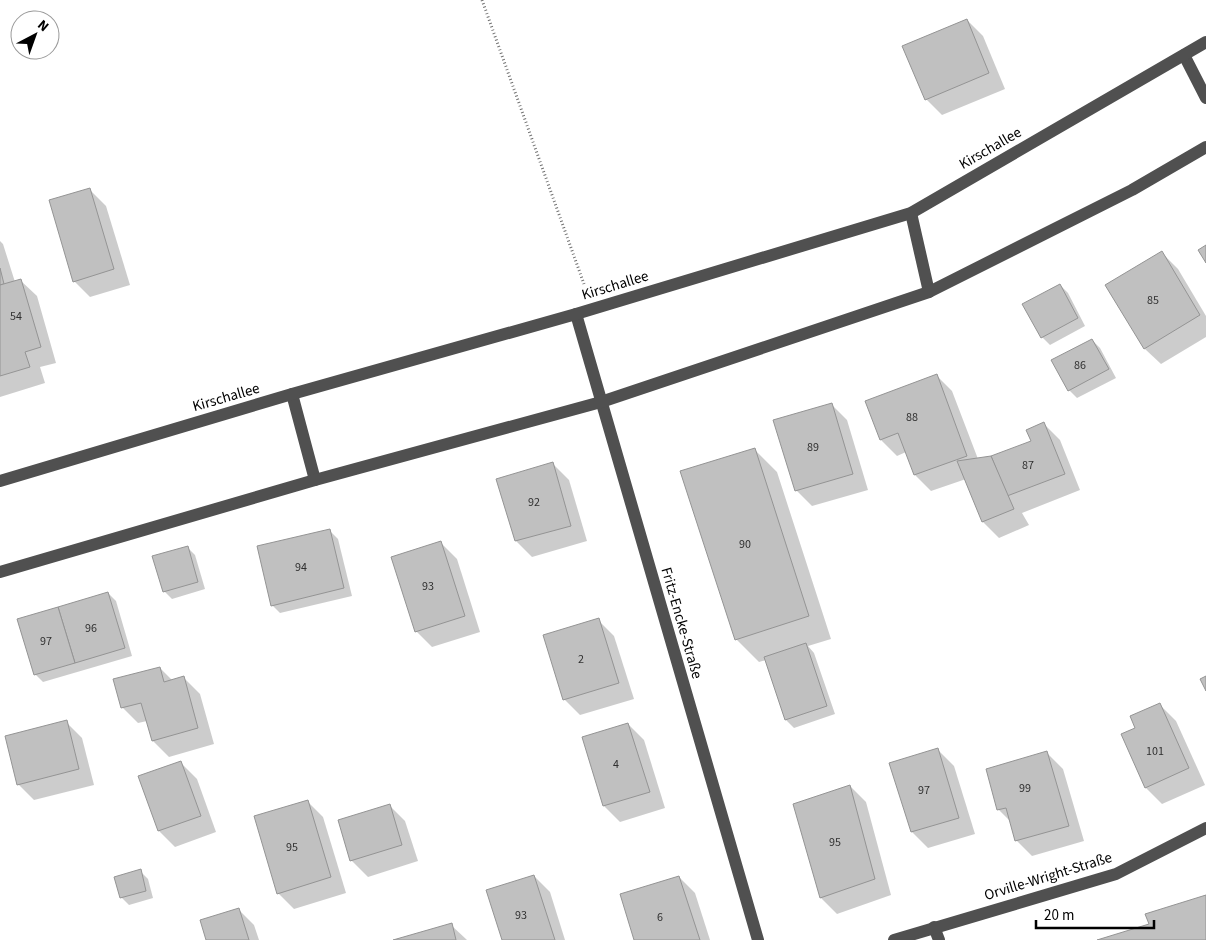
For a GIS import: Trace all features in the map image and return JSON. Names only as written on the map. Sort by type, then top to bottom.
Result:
[{"type":"street","name":"Kirschallee","points":[[0,481],[292,394],[576,314],[911,213],[1206,42]]},
{"type":"street","points":[[1184,55],[1206,98]]},
{"type":"street","points":[[0,572],[314,480],[601,402],[929,292],[1132,190],[1206,147]]},
{"type":"street","points":[[911,213],[929,292]]},
{"type":"street","name":"Fritz-Encke-Straße","points":[[576,314],[758,940]]},
{"type":"street","points":[[292,394],[314,480]]},
{"type":"street","name":"Orville-Wright-Straße","points":[[894,940],[1116,874],[1206,828]]},
{"type":"street","points":[[934,928],[939,940]]},
{"type":"path","points":[[482,0],[592,308]]},
{"type":"building","points":[[967,19],[989,73],[925,100],[902,46]]},
{"type":"building","points":[[90,188],[114,269],[73,282],[49,200]]},
{"type":"building","points":[[1206,245],[1206,263],[1198,250]]},
{"type":"building","points":[[1162,251],[1200,315],[1144,349],[1105,285]]},
{"type":"building","points":[[0,268],[4,284],[0,285]]},
{"type":"building","points":[[21,279],[41,347],[25,352],[30,367],[0,376],[0,285]]},
{"type":"building","points":[[1060,284],[1078,318],[1041,338],[1022,304]]},
{"type":"building","points":[[1092,339],[1109,369],[1068,391],[1051,360]]},
{"type":"building","points":[[937,374],[967,456],[914,475],[898,433],[880,440],[865,401]]},
{"type":"building","points":[[832,403],[853,474],[795,491],[773,420]]},
{"type":"building","points":[[1044,422],[1065,474],[1007,496],[991,456],[1031,441],[1026,430]]},
{"type":"building","points":[[755,448],[809,616],[735,640],[680,471]]},
{"type":"building","points":[[991,456],[1014,509],[982,522],[957,461]]},
{"type":"building","points":[[553,462],[571,526],[515,541],[496,479]]},
{"type":"building","points":[[330,529],[344,588],[271,606],[257,546]]},
{"type":"building","points":[[441,541],[465,616],[415,632],[391,557]]},
{"type":"building","points":[[188,546],[198,582],[163,592],[152,556]]},
{"type":"building","points":[[108,592],[125,648],[75,663],[58,607]]},
{"type":"building","points":[[58,607],[75,663],[34,675],[17,619]]},
{"type":"building","points":[[599,618],[619,683],[563,700],[543,635]]},
{"type":"building","points":[[806,643],[827,706],[785,720],[764,657]]},
{"type":"building","points":[[160,667],[164,682],[184,676],[198,728],[152,741],[141,703],[121,708],[113,679]]},
{"type":"building","points":[[1206,676],[1206,691],[1200,679]]},
{"type":"building","points":[[1160,703],[1189,768],[1145,788],[1121,734],[1135,728],[1130,716]]},
{"type":"building","points":[[67,720],[79,769],[17,785],[5,736]]},
{"type":"building","points":[[628,723],[650,792],[603,806],[582,737]]},
{"type":"building","points":[[938,748],[959,818],[911,832],[889,763]]},
{"type":"building","points":[[1047,751],[1069,826],[1015,841],[1006,808],[997,810],[986,769]]},
{"type":"building","points":[[181,761],[201,816],[158,831],[138,776]]},
{"type":"building","points":[[850,785],[875,879],[820,898],[793,804]]},
{"type":"building","points":[[308,800],[331,877],[277,894],[254,816]]},
{"type":"building","points":[[390,804],[402,845],[350,861],[338,820]]},
{"type":"building","points":[[141,869],[146,891],[120,898],[114,877]]},
{"type":"building","points":[[534,875],[555,940],[502,940],[486,890]]},
{"type":"building","points":[[679,876],[700,940],[634,940],[620,894]]},
{"type":"building","points":[[1206,895],[1206,940],[1097,940],[1149,924],[1145,914]]},
{"type":"building","points":[[239,908],[249,940],[206,940],[200,920]]},
{"type":"building","points":[[452,923],[456,940],[393,940]]}]
